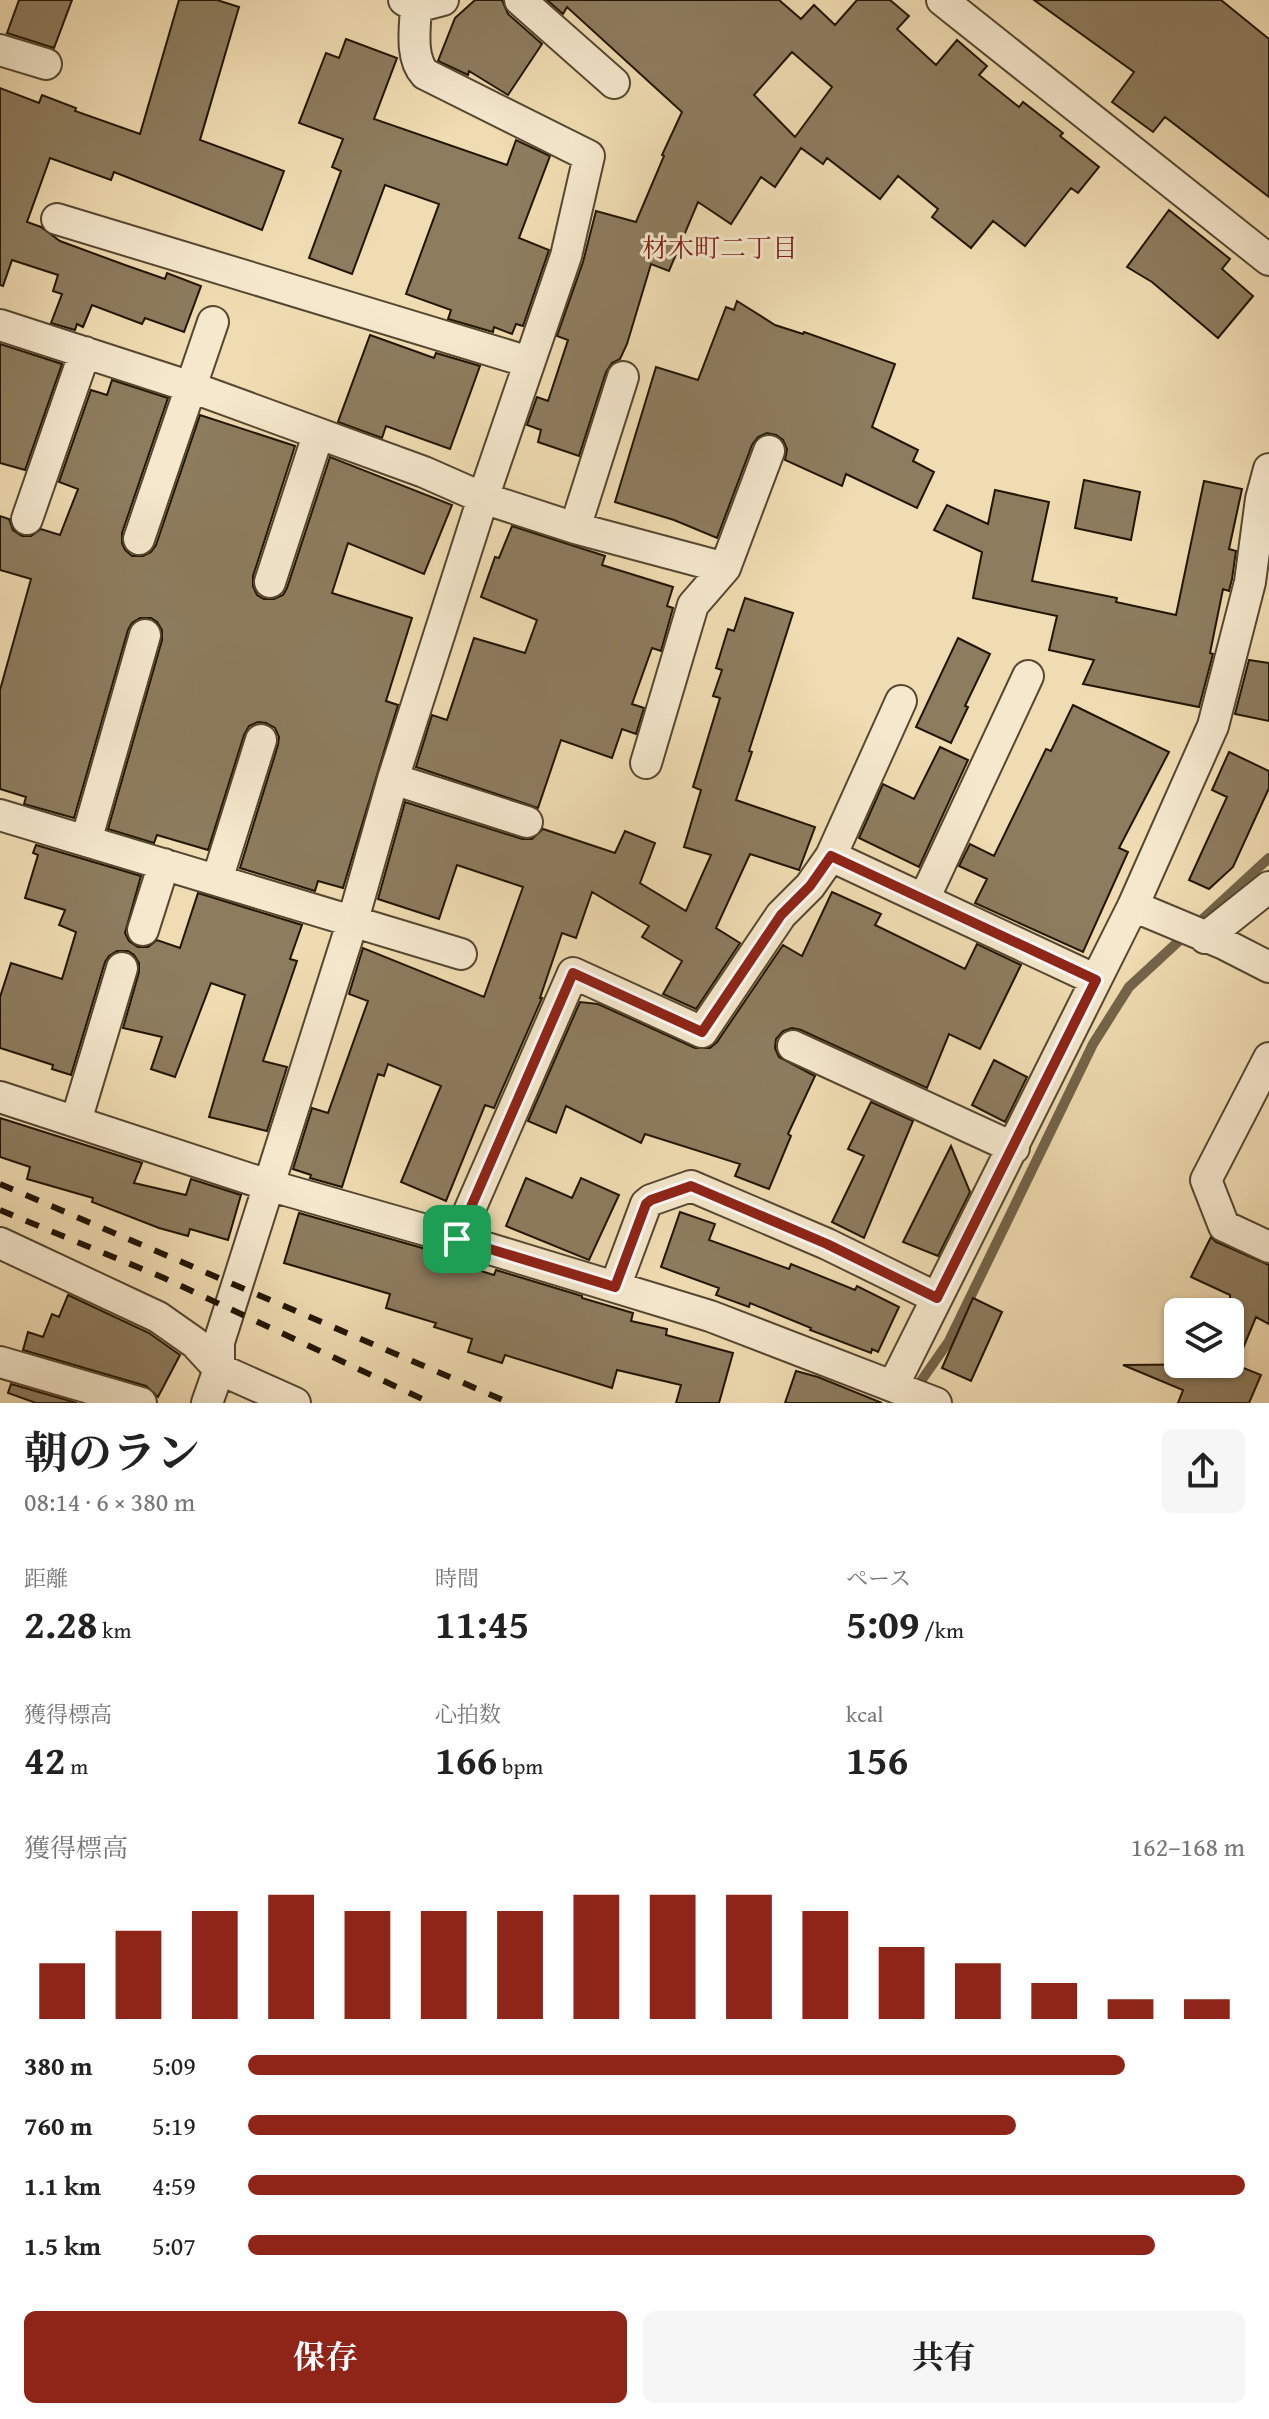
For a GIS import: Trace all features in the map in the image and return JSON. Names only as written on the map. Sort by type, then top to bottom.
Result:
[{"type":"street","points":[[520,0],[614,83]]},
{"type":"street","points":[[942,0],[1269,260]]},
{"type":"street","points":[[207,1403],[219,1369],[219,1342],[353,920],[393,779],[483,498],[566,256],[589,156],[425,74],[419,68],[414,34],[421,2]]},
{"type":"street","points":[[0,50],[46,64]]},
{"type":"street","points":[[57,219],[529,362]]},
{"type":"street","points":[[139,539],[213,322]]},
{"type":"street","points":[[0,325],[191,387],[424,472],[483,498],[575,528],[725,568]]},
{"type":"street","points":[[27,519],[85,352]]},
{"type":"street","points":[[575,528],[623,377]]},
{"type":"street","points":[[270,582],[318,435]]},
{"type":"street","points":[[646,763],[693,605],[725,568],[769,451]]},
{"type":"street","points":[[0,1097],[268,1185],[710,1316],[917,1396],[937,1298],[1133,906],[1213,726],[1250,582],[1261,499],[1269,469]]},
{"type":"street","points":[[86,841],[145,635]]},
{"type":"street","points":[[924,899],[1028,676]]},
{"type":"street","points":[[457,1239],[573,973],[702,1032],[781,915],[810,886],[831,856],[901,701]]},
{"type":"street","points":[[217,880],[261,740]]},
{"type":"street","points":[[393,779],[527,822]]},
{"type":"street","points":[[0,815],[461,954]]},
{"type":"street","points":[[831,856],[1096,980]]},
{"type":"street","points":[[143,930],[164,864]]},
{"type":"street","points":[[1193,933],[1269,887]]},
{"type":"street","points":[[1133,906],[1224,944],[1269,967]]},
{"type":"street","points":[[76,1121],[122,968]]},
{"type":"street","points":[[793,1046],[1014,1148]]},
{"type":"street","points":[[1269,1058],[1206,1180],[1224,1226],[1269,1247]]},
{"type":"street","points":[[615,1287],[646,1204],[691,1186],[827,1244],[937,1298]]},
{"type":"street","points":[[0,1243],[158,1317],[195,1343],[219,1369],[295,1403]]},
{"type":"street","points":[[0,1362],[141,1403]]},
{"type":"building","points":[[19,0],[72,0],[54,48],[7,33]]},
{"type":"building","points":[[179,0],[217,0],[239,7],[200,140],[284,171],[262,230],[114,172],[111,180],[50,158],[27,222],[41,227],[60,241],[125,265],[165,279],[167,273],[201,286],[184,332],[145,318],[142,324],[92,305],[83,327],[77,324],[75,330],[51,323],[62,294],[53,291],[58,275],[12,260],[3,286],[0,285],[0,88],[39,103],[42,95],[76,108],[75,111],[140,134]]},
{"type":"building","points":[[475,0],[502,0],[508,14],[542,44],[508,95],[469,71],[468,75],[438,61],[455,18]]},
{"type":"building","points":[[547,0],[779,0],[801,19],[814,5],[835,25],[857,0],[890,0],[909,16],[897,29],[936,65],[957,40],[987,66],[979,75],[1019,107],[1023,102],[1063,133],[1060,136],[1099,167],[1078,193],[1071,188],[1025,246],[993,221],[971,248],[932,217],[938,209],[898,176],[880,199],[827,158],[823,164],[801,148],[775,187],[761,177],[731,224],[698,202],[669,271],[651,264],[627,344],[620,359],[612,363],[606,372],[579,456],[538,442],[541,430],[527,425],[537,397],[548,401],[568,340],[557,336],[583,262],[596,211],[636,222],[682,112],[567,7],[563,14]],"holes":[[[792,52],[832,87],[795,137],[754,95]]]},
{"type":"building","points":[[1034,0],[1221,0],[1269,39],[1269,197],[1165,117],[1153,132],[1112,102],[1134,72]]},
{"type":"building","points":[[346,39],[397,58],[374,119],[507,165],[516,140],[550,156],[519,238],[549,250],[523,326],[516,324],[512,334],[494,327],[493,332],[448,319],[451,310],[406,294],[439,204],[385,185],[352,274],[309,258],[341,171],[332,167],[343,139],[299,123],[326,53],[339,58]]},
{"type":"building","points":[[1169,210],[1230,259],[1222,269],[1253,296],[1218,338],[1152,282],[1127,267]]},
{"type":"building","points":[[737,301],[775,325],[895,364],[872,427],[918,450],[913,461],[934,472],[917,508],[846,474],[842,486],[785,460],[787,449],[783,440],[767,433],[758,437],[752,445],[717,538],[674,520],[615,502],[656,367],[698,380],[726,307],[734,310]]},
{"type":"building","points":[[370,335],[434,358],[436,353],[480,366],[450,449],[386,426],[382,438],[338,422]]},
{"type":"building","points":[[0,344],[62,364],[25,470],[0,463]]},
{"type":"building","points":[[112,380],[168,398],[122,533],[125,550],[132,556],[143,556],[156,545],[200,415],[295,446],[253,576],[257,595],[264,599],[283,595],[287,588],[330,457],[452,505],[424,574],[348,543],[332,593],[412,618],[386,701],[398,705],[343,888],[318,881],[315,891],[240,868],[278,745],[275,728],[266,723],[249,726],[244,735],[208,850],[157,835],[154,843],[108,829],[162,640],[162,630],[151,618],[140,618],[128,630],[74,818],[24,804],[26,797],[0,789],[0,690],[31,579],[0,570],[0,516],[9,519],[13,530],[22,536],[31,536],[41,529],[60,535],[78,489],[59,482],[91,390],[107,395]]},
{"type":"building","points":[[1084,480],[1140,492],[1131,540],[1075,528]]},
{"type":"building","points":[[1204,481],[1242,489],[1229,549],[1236,551],[1232,579],[1229,591],[1223,589],[1210,653],[1213,654],[1199,707],[1083,684],[1094,660],[1049,650],[1057,616],[973,598],[982,552],[934,530],[947,505],[988,524],[995,490],[1049,502],[1032,581],[1117,598],[1116,602],[1176,615]]},
{"type":"building","points":[[512,526],[605,556],[602,565],[673,587],[667,606],[673,608],[661,651],[652,648],[632,704],[644,708],[636,734],[622,729],[612,758],[561,740],[538,808],[416,767],[432,715],[447,720],[474,638],[525,653],[537,620],[481,597],[495,557],[499,558]]},
{"type":"building","points":[[745,598],[793,613],[736,800],[815,827],[799,870],[750,854],[716,928],[740,943],[696,1009],[663,994],[682,961],[642,937],[649,926],[592,892],[576,938],[562,933],[542,998],[494,1108],[485,1105],[446,1201],[401,1182],[441,1086],[388,1064],[384,1076],[378,1074],[342,1187],[310,1178],[311,1175],[293,1169],[312,1108],[328,1113],[368,1001],[349,994],[363,948],[484,997],[523,887],[457,865],[439,919],[378,899],[405,802],[522,839],[532,839],[543,829],[615,853],[625,831],[655,843],[640,883],[686,911],[711,855],[684,847],[701,790],[693,787],[720,698],[713,696],[722,670],[716,668],[728,629],[734,631]]},
{"type":"building","points":[[958,638],[990,654],[951,743],[916,727]]},
{"type":"building","points":[[1249,660],[1269,663],[1269,721],[1235,714]]},
{"type":"building","points":[[1073,705],[1169,752],[1119,848],[1128,852],[1083,952],[975,903],[987,879],[959,866],[970,844],[994,856],[1046,749],[1051,751]]},
{"type":"building","points":[[940,747],[968,760],[919,867],[859,838],[883,784],[914,799]]},
{"type":"building","points":[[1229,752],[1269,771],[1269,788],[1233,867],[1209,889],[1189,880],[1227,797],[1212,790]]},
{"type":"building","points":[[36,845],[141,876],[125,933],[129,941],[138,947],[148,947],[157,940],[180,948],[198,893],[302,925],[290,959],[297,961],[263,1061],[287,1067],[267,1131],[209,1117],[245,995],[211,983],[175,1077],[151,1069],[162,1037],[123,1028],[139,972],[139,963],[128,951],[117,951],[105,962],[71,1075],[52,1069],[53,1065],[0,1048],[0,997],[11,963],[62,979],[76,932],[59,925],[65,910],[25,898],[38,855],[33,853]]},
{"type":"building","points":[[832,892],[881,914],[875,925],[965,969],[977,944],[1021,965],[980,1049],[949,1034],[927,1088],[801,1030],[792,1028],[783,1031],[776,1039],[775,1048],[779,1057],[815,1076],[788,1134],[791,1136],[769,1189],[735,1176],[740,1164],[645,1134],[641,1143],[566,1106],[556,1133],[528,1121],[580,1002],[598,1004],[695,1048],[710,1048],[783,945],[802,956]]},
{"type":"building","points":[[994,1060],[1027,1077],[1005,1122],[972,1105]]},
{"type":"building","points":[[871,1102],[913,1121],[864,1238],[832,1222],[864,1156],[848,1149]]},
{"type":"building","points":[[0,1118],[142,1163],[134,1183],[186,1195],[191,1179],[241,1195],[228,1240],[190,1229],[188,1236],[159,1228],[92,1202],[93,1198],[27,1179],[30,1167],[0,1157]]},
{"type":"building","points":[[951,1146],[970,1192],[938,1256],[903,1242]]},
{"type":"building","points":[[526,1178],[572,1198],[581,1178],[619,1195],[589,1260],[506,1226]]},
{"type":"building","points":[[680,1212],[715,1224],[709,1240],[789,1269],[791,1264],[855,1290],[857,1286],[899,1307],[878,1352],[872,1349],[871,1353],[810,1330],[750,1303],[749,1307],[716,1295],[719,1288],[661,1267]]},
{"type":"building","points":[[299,1213],[440,1253],[439,1258],[494,1275],[496,1270],[582,1296],[633,1313],[631,1321],[667,1329],[666,1335],[733,1353],[719,1403],[676,1403],[681,1385],[617,1370],[612,1388],[505,1355],[502,1363],[468,1352],[472,1339],[434,1327],[436,1323],[386,1308],[390,1294],[284,1263]]},
{"type":"building","points":[[1211,1237],[1269,1265],[1269,1324],[1256,1317],[1244,1346],[1244,1298],[1230,1298],[1230,1295],[1191,1277]]},
{"type":"building","points":[[68,1295],[149,1333],[180,1355],[158,1397],[146,1386],[23,1350],[28,1332],[43,1337],[52,1314],[59,1317]]},
{"type":"building","points":[[973,1298],[1002,1312],[971,1381],[942,1368]]},
{"type":"building","points":[[1123,1365],[1164,1365],[1164,1378],[1244,1378],[1244,1368],[1261,1375],[1249,1403],[1178,1403],[1183,1390]]},
{"type":"building","points":[[796,1371],[818,1377],[882,1403],[785,1403]]},
{"type":"building","points":[[11,1384],[77,1403],[36,1403],[8,1393]]},
{"type":"waterway","points":[[914,1391],[949,1341],[1093,1044],[1129,987],[1269,858]]},
{"type":"railway","points":[[0,1184],[510,1403]]},
{"type":"railway","points":[[0,1210],[164,1278],[431,1403]]},
{"type":"district","name":"材木町二丁目","points":[[720,247]]},
{"type":"route","points":[[831,856],[1096,980],[937,1298],[827,1244],[691,1186],[646,1204],[615,1287],[457,1239],[573,973],[702,1032],[781,915],[810,886],[831,856]]}]
